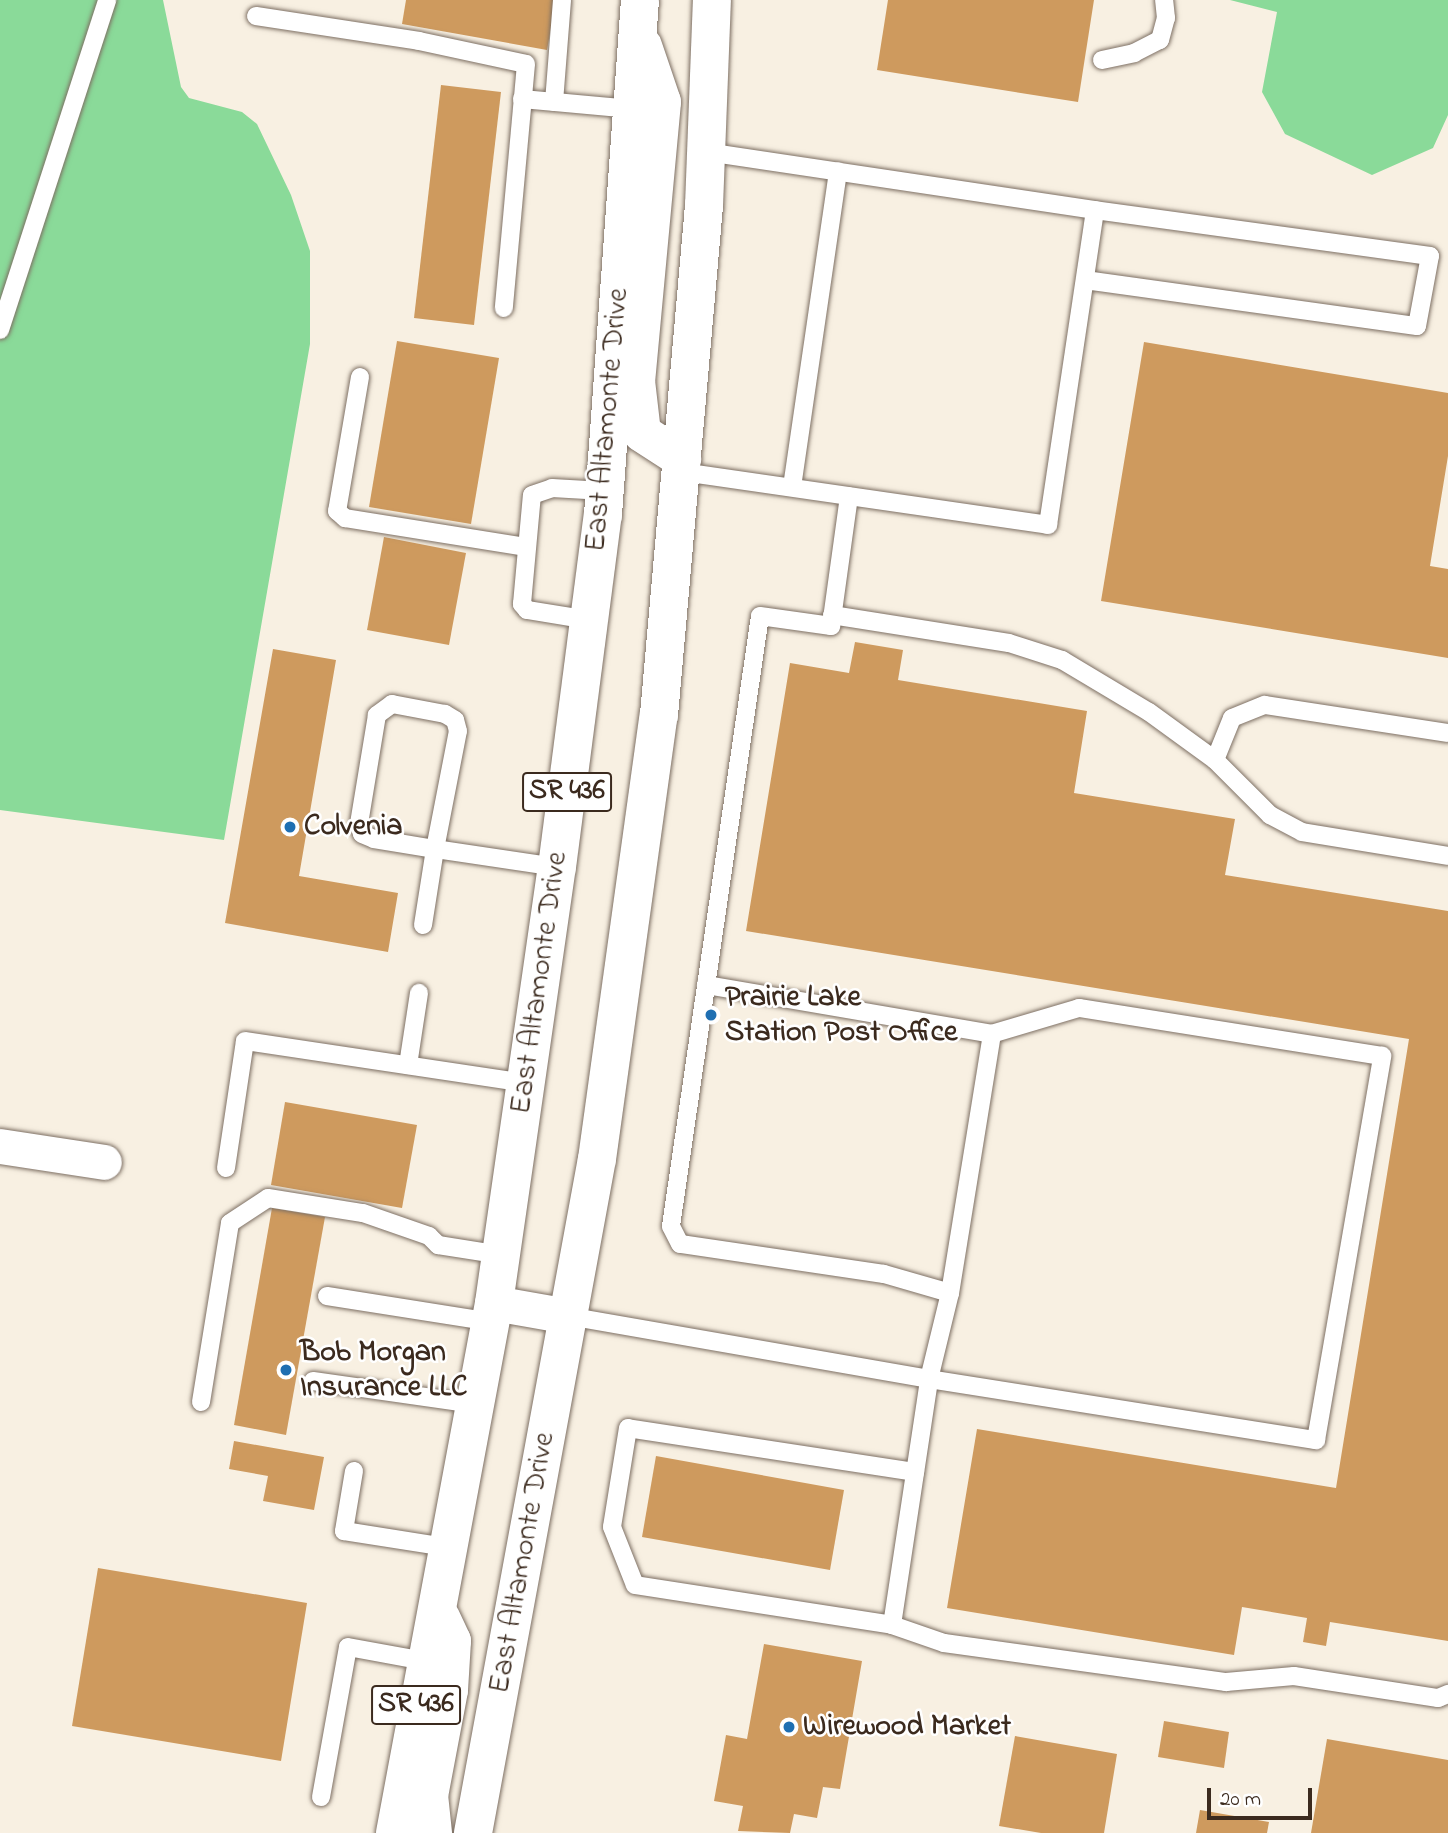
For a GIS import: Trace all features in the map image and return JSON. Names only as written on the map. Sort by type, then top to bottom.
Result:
[{"type":"main road","name":"East Altamonte Drive","points":[[473,1833],[597,1159],[657,728],[682,465],[719,1]]},
{"type":"main road","name":"East Altamonte Drive","points":[[394,1833],[434,1603],[493,1312],[557,867],[604,491],[638,14]]},
{"type":"main road","points":[[638,14],[662,102],[636,381],[642,433],[682,465]]},
{"type":"main road","points":[[432,1833],[429,1796],[449,1690],[452,1641],[434,1603]]},
{"type":"street","points":[[0,1146],[104,1163]]},
{"type":"street","points":[[493,1312],[568,1316]]},
{"type":"lane","points":[[0,330],[107,0]]},
{"type":"lane","points":[[554,102],[562,0]]},
{"type":"lane","points":[[1102,60],[1134,53],[1160,40],[1166,18],[1164,0]]},
{"type":"lane","points":[[256,16],[419,41],[526,64],[505,308]]},
{"type":"lane","points":[[523,99],[632,109]]},
{"type":"lane","points":[[706,152],[1430,256],[1417,326],[1085,281]]},
{"type":"lane","points":[[792,487],[838,171]]},
{"type":"lane","points":[[682,465],[792,487],[1048,525],[1095,210]]},
{"type":"lane","points":[[359,377],[337,511],[345,518],[526,547]]},
{"type":"lane","points":[[589,620],[527,610],[521,595],[532,495],[537,490],[604,491]]},
{"type":"lane","points":[[849,496],[831,626],[760,616],[671,1226],[680,1244],[884,1275],[950,1293]]},
{"type":"lane","points":[[832,615],[1009,643],[1062,660],[1104,681],[1215,760],[1270,815],[1302,832],[1448,856]]},
{"type":"lane","points":[[423,925],[435,849],[456,743],[455,720],[445,714],[392,704],[377,715],[359,824],[362,834],[435,849],[557,867]]},
{"type":"lane","points":[[1215,760],[1233,718],[1265,705],[1448,733]]},
{"type":"lane","points":[[568,1316],[929,1379],[1316,1440],[1382,1056],[1079,1008],[992,1034],[706,985]]},
{"type":"lane","points":[[408,1065],[419,993]]},
{"type":"lane","points":[[892,1625],[929,1379],[950,1293],[992,1034]]},
{"type":"lane","points":[[226,1168],[245,1041],[526,1083]]},
{"type":"lane","points":[[201,1402],[230,1223],[268,1198],[363,1213],[429,1236],[438,1245],[502,1255]]},
{"type":"lane","points":[[327,1296],[493,1312]]},
{"type":"lane","points":[[313,1381],[474,1404]]},
{"type":"lane","points":[[915,1472],[628,1428],[612,1527],[635,1585],[892,1625],[944,1643],[1226,1682],[1294,1676],[1438,1698],[1448,1694]]},
{"type":"lane","points":[[354,1471],[344,1531],[445,1547]]},
{"type":"lane","points":[[321,1797],[348,1647],[424,1661]]},
{"type":"green space","points":[[0,0],[163,0],[181,87],[189,98],[242,112],[257,124],[291,195],[310,251],[310,344],[224,840],[0,810]]},
{"type":"green space","points":[[1230,0],[1448,0],[1448,115],[1433,148],[1372,175],[1285,134],[1262,92],[1277,12]]},
{"type":"building","points":[[406,0],[556,0],[547,50],[402,24]]},
{"type":"building","points":[[888,0],[1094,0],[1078,102],[877,70]]},
{"type":"building","points":[[441,85],[501,92],[474,325],[414,318]]},
{"type":"building","points":[[397,341],[499,358],[471,524],[369,507]]},
{"type":"building","points":[[1144,342],[1448,393],[1448,456],[1430,566],[1448,569],[1448,658],[1101,601]]},
{"type":"building","points":[[384,537],[466,553],[449,645],[367,630]]},
{"type":"building","points":[[855,642],[903,650],[898,680],[1087,711],[1074,793],[1235,819],[1225,875],[1448,911],[1448,1641],[1330,1622],[1326,1646],[1303,1642],[1307,1618],[1242,1607],[1234,1655],[947,1608],[977,1429],[1336,1488],[1409,1039],[746,931],[790,663],[849,673]]},
{"type":"building","points":[[273,649],[336,660],[299,876],[398,893],[388,952],[225,923]]},
{"type":"building","points":[[285,1102],[417,1125],[402,1208],[271,1185]]},
{"type":"building","points":[[272,1208],[325,1217],[286,1435],[234,1425]]},
{"type":"building","points":[[234,1441],[324,1457],[314,1510],[263,1501],[268,1476],[229,1469]]},
{"type":"building","points":[[656,1456],[844,1490],[830,1570],[642,1537]]},
{"type":"building","points":[[98,1568],[307,1603],[281,1761],[72,1726]]},
{"type":"building","points":[[764,1644],[862,1661],[840,1789],[823,1787],[817,1818],[794,1814],[790,1833],[738,1831],[743,1806],[714,1801],[726,1735],[747,1739]]},
{"type":"building","points":[[1164,1721],[1229,1732],[1224,1768],[1158,1757]]},
{"type":"building","points":[[1015,1736],[1117,1754],[1104,1833],[1041,1833],[999,1826]]},
{"type":"building","points":[[1327,1739],[1448,1760],[1448,1833],[1311,1833]]},
{"type":"building","points":[[1200,1810],[1269,1822],[1267,1833],[1196,1833]]},
{"type":"place","name":"Colvenia","points":[[290,827]]},
{"type":"place","name":"Prairie Lake Station Post Office","points":[[711,1015]]},
{"type":"place","name":"Bob Morgan Insurance LLC","points":[[286,1370]]},
{"type":"place","name":"Wirewood Market","points":[[789,1727]]}]
